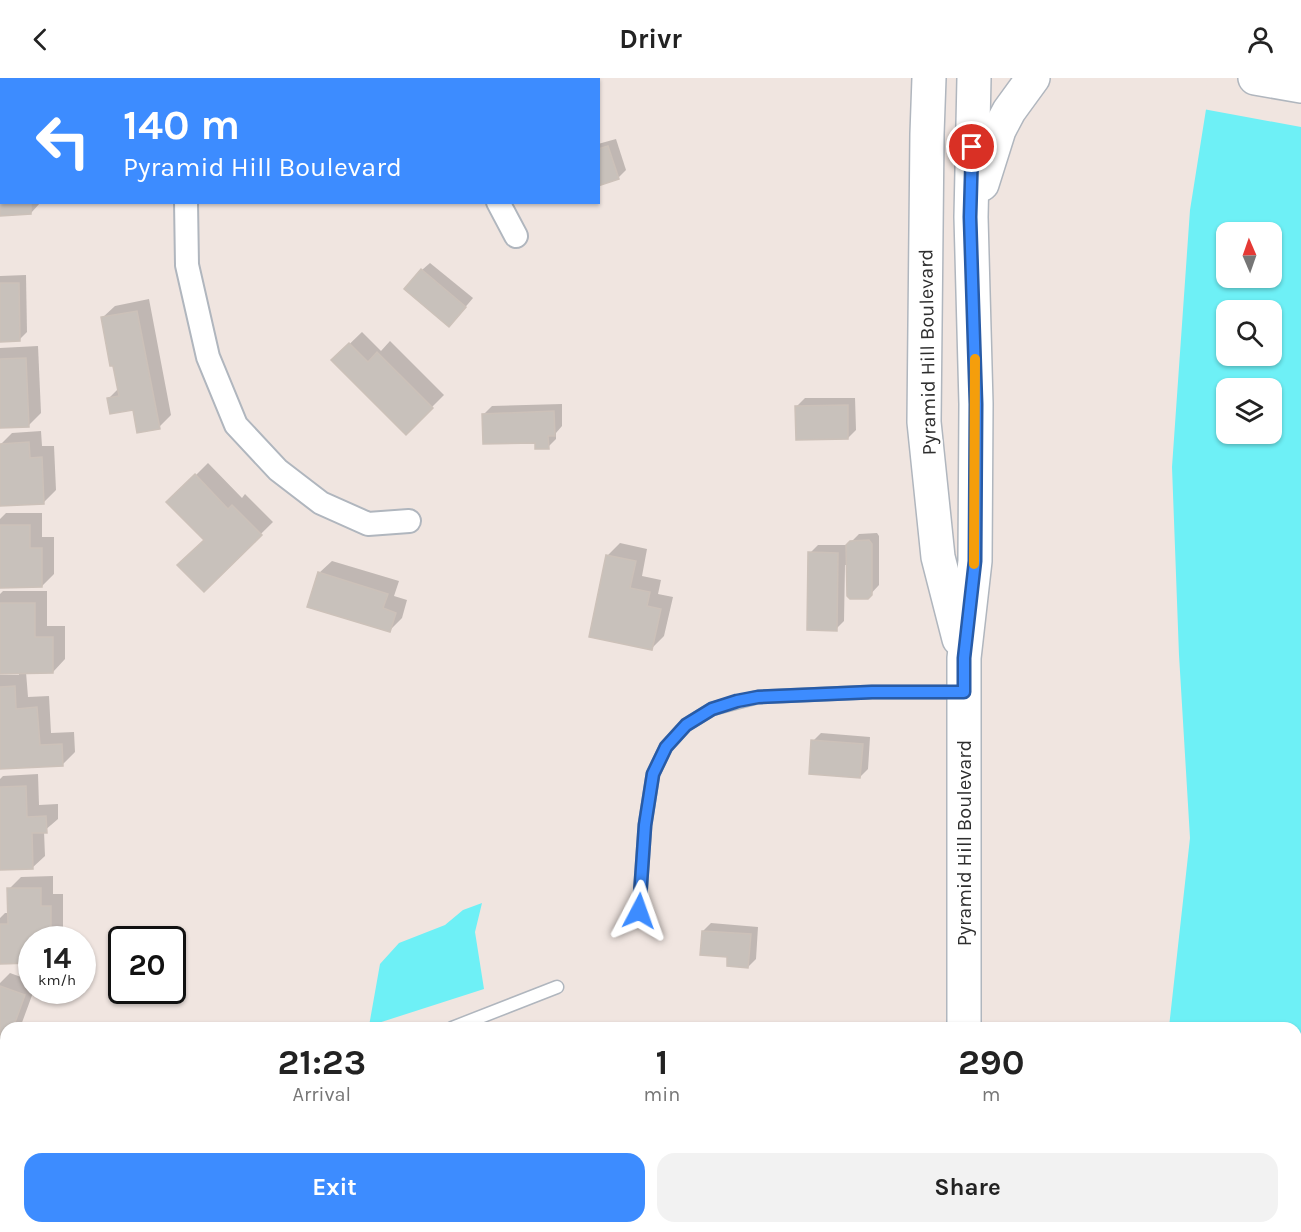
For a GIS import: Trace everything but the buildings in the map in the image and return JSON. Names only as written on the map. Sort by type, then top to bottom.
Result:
[{"type":"main road","name":"Pyramid Hill Boulevard","points":[[929,78],[924,422],[938,556],[964,658]]},
{"type":"main road","name":"Pyramid Hill Boulevard","points":[[964,1022],[964,658],[975,561],[976,404],[970,217],[974,78]]},
{"type":"main road","points":[[970,217],[999,130],[1009,111],[1033,78]]},
{"type":"main road","points":[[1255,78],[1301,86]]},
{"type":"street","points":[[186,204],[187,265],[194,300],[208,357],[236,425],[278,470],[321,503],[368,524],[409,521]]},
{"type":"street","points":[[499,204],[516,236]]},
{"type":"lane","points":[[639,911],[645,825],[653,774],[666,747],[686,725],[712,709],[758,697],[872,692],[964,692]]},
{"type":"lane","points":[[468,1022],[558,987]]},
{"type":"water","points":[[1211,78],[1301,78],[1301,1022],[1170,1022],[1190,838],[1179,655],[1172,467],[1190,210]]},
{"type":"water","points":[[482,903],[475,932],[484,989],[381,1022],[370,1022],[380,964],[399,943],[445,925],[463,910]]},
{"type":"pier","points":[[1208,78],[1301,78],[1301,127],[1203,109]]},
{"type":"slow traffic","points":[[974,564],[975,359]]},
{"type":"route","points":[[639,911],[645,825],[653,774],[666,747],[686,725],[712,709],[758,697],[872,692],[964,692],[964,658],[975,561],[976,404],[970,217],[972,147]]}]
